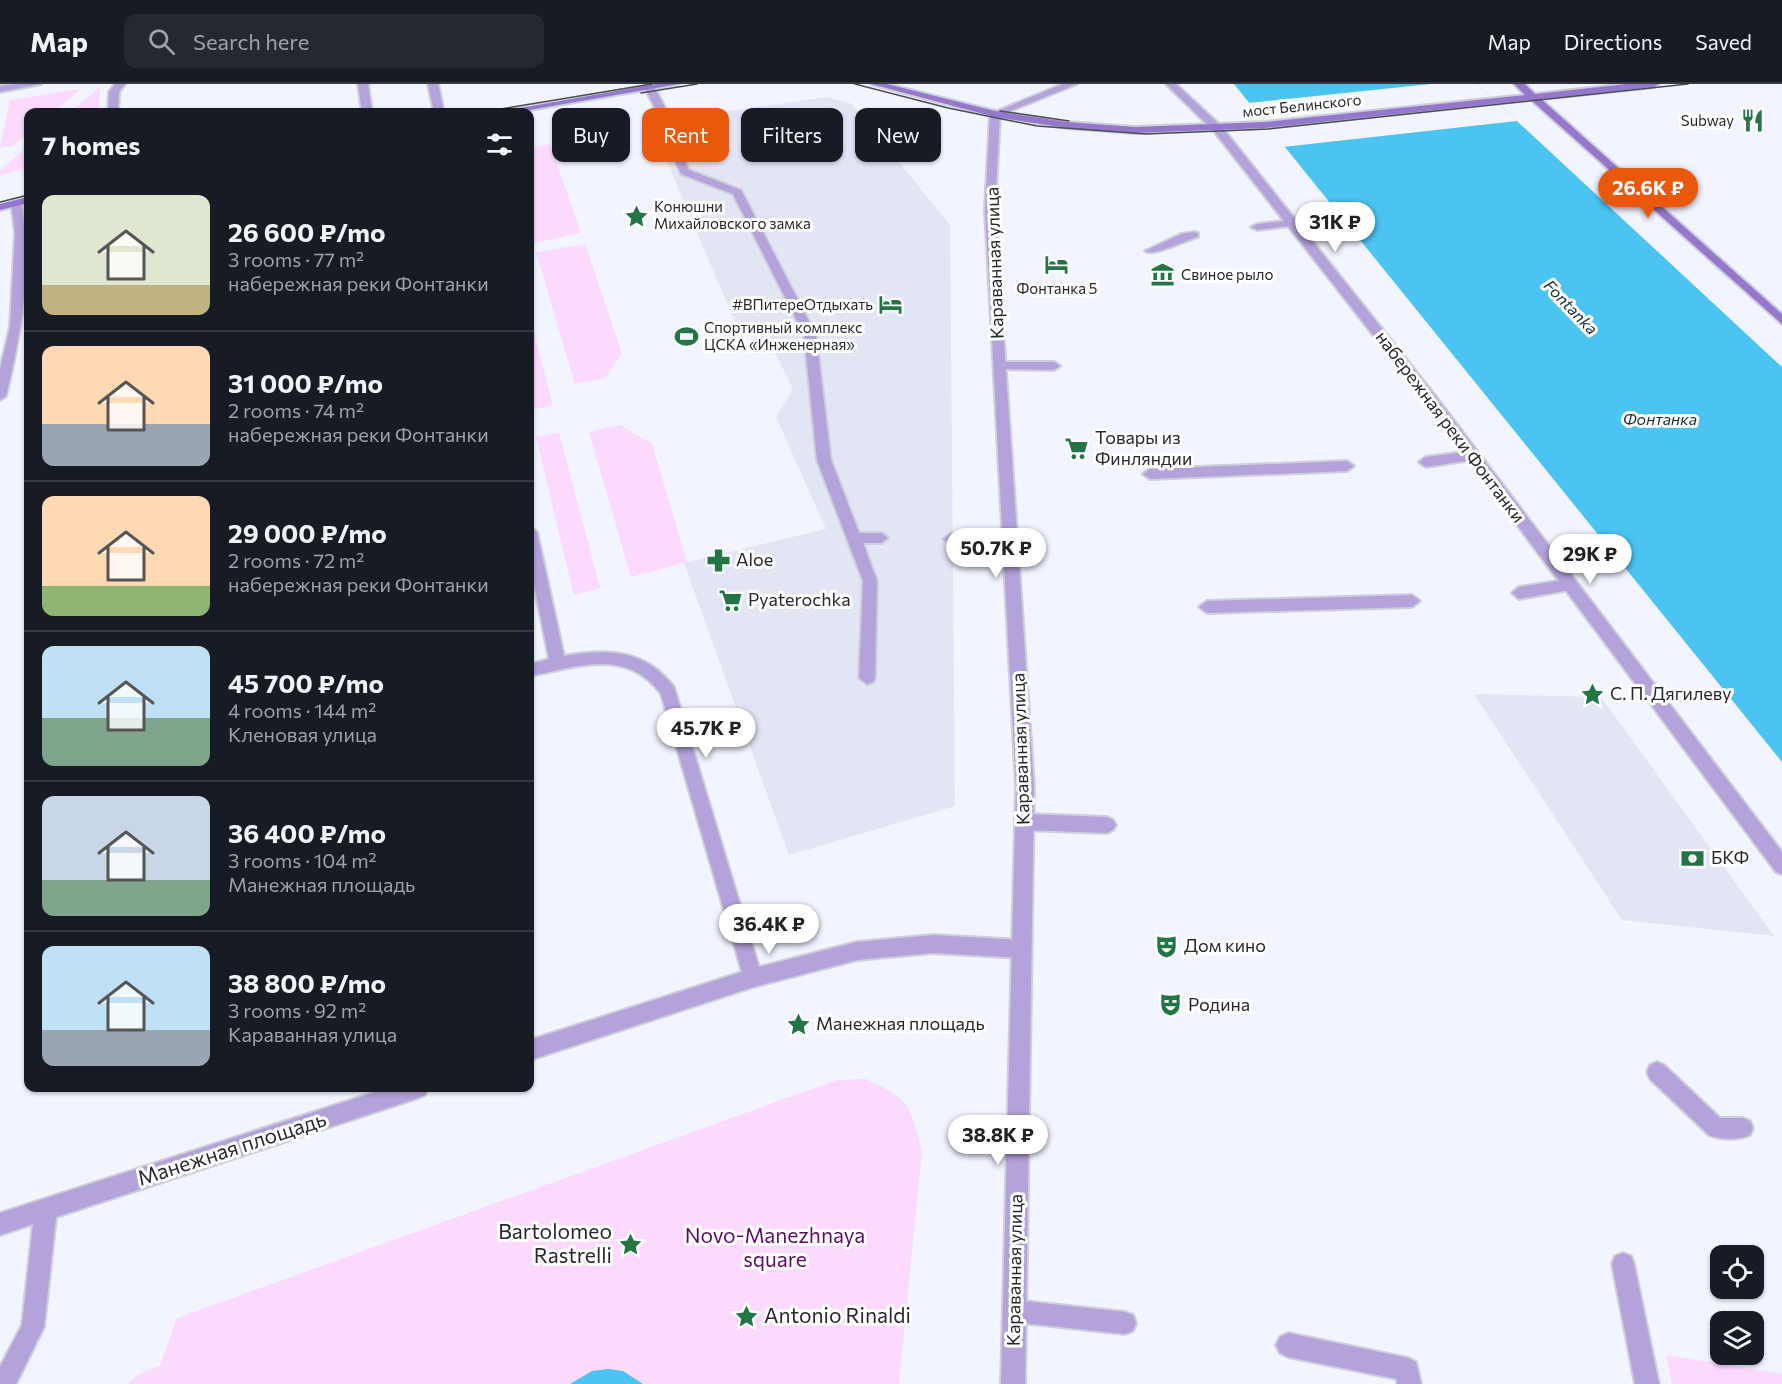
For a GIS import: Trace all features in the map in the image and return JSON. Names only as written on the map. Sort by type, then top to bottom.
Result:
[{"type":"main road","points":[[528,108],[674,84]]},
{"type":"main road","name":"мост Белинского","points":[[876,84],[995,114],[1100,128],[1217,128],[1266,125],[1654,84]]},
{"type":"main road","points":[[1519,84],[1782,320]]},
{"type":"main road","points":[[0,207],[22,202]]},
{"type":"street","points":[[0,89],[36,84]]},
{"type":"street","points":[[113,108],[114,92],[120,84]]},
{"type":"street","points":[[363,84],[366,108]]},
{"type":"street","points":[[433,84],[438,108]]},
{"type":"street","points":[[995,114],[1072,84]]},
{"type":"street","name":"набережная реки Фонтанки","points":[[1170,84],[1217,128],[1293,223],[1473,456],[1782,866]]},
{"type":"street","points":[[650,88],[660,108]]},
{"type":"street","name":"Караванная улица","points":[[995,114],[990,209],[1025,822],[1013,1384]]},
{"type":"street","points":[[680,162],[685,172],[737,192],[810,335],[824,460],[870,581],[867,678]]},
{"type":"street","points":[[0,396],[16,327],[22,202]]},
{"type":"street","points":[[1257,228],[1293,223]]},
{"type":"street","points":[[1151,251],[1185,236],[1194,235]]},
{"type":"street","points":[[1000,366],[1054,366]]},
{"type":"street","points":[[1426,462],[1473,456]]},
{"type":"street","points":[[1150,474],[1347,466]]},
{"type":"street","points":[[854,538],[881,538]]},
{"type":"street","points":[[951,539],[1010,540]]},
{"type":"street","points":[[534,551],[558,663]]},
{"type":"street","points":[[1519,592],[1570,585]]},
{"type":"street","points":[[1206,607],[1412,601]]},
{"type":"street","points":[[534,669],[558,663],[610,657],[647,668],[668,692],[753,978]]},
{"type":"street","points":[[1025,822],[1107,825]]},
{"type":"street","points":[[534,1049],[753,978],[857,951],[933,944],[1022,949]]},
{"type":"street","points":[[1657,1072],[1716,1128],[1743,1128]]},
{"type":"street","name":"Манежная площадь","points":[[0,1224],[368,1096],[393,1092]]},
{"type":"street","points":[[4,1384],[33,1327],[46,1209]]},
{"type":"street","points":[[1623,1264],[1647,1384]]},
{"type":"street","points":[[1014,1311],[1125,1323]]},
{"type":"street","points":[[1288,1345],[1408,1370],[1409,1384]]},
{"type":"shaded area","points":[[828,97],[852,104],[855,108],[855,162],[899,162],[950,225],[955,806],[789,855],[684,563],[826,529],[776,417],[793,389],[771,345],[738,329],[667,162],[729,162],[729,111],[741,109],[741,162],[843,162],[843,108],[751,108]]},
{"type":"shaded area","points":[[1474,694],[1601,697],[1774,936],[1622,920]]},
{"type":"green space","points":[[100,87],[99,108],[75,108]]},
{"type":"green space","points":[[81,89],[58,108],[24,108],[24,136],[13,146],[0,148],[10,100]]},
{"type":"green space","points":[[550,144],[552,162],[556,162],[581,233],[534,243],[534,147]]},
{"type":"green space","points":[[24,149],[24,169],[0,175],[0,170]]},
{"type":"green space","points":[[585,244],[622,353],[605,378],[575,384],[536,252]]},
{"type":"green space","points":[[534,332],[553,405],[534,409]]},
{"type":"green space","points":[[620,425],[652,444],[687,562],[631,577],[589,432]]},
{"type":"green space","points":[[559,432],[600,588],[574,595],[536,437]]},
{"type":"green space","name":"Novo-Manezhnaya square","points":[[866,1079],[891,1092],[906,1106],[915,1124],[922,1151],[899,1384],[127,1384],[145,1371],[160,1366],[177,1318],[837,1080]]},
{"type":"green space","points":[[1666,1355],[1710,1362],[1710,1365],[1727,1365],[1782,1374],[1782,1384],[1672,1384]]},
{"type":"water","name":"Фонтанка","points":[[1234,84],[1477,84],[1782,367],[1782,762]]},
{"type":"water","points":[[608,1369],[623,1371],[643,1384],[570,1384],[592,1371]]},
{"type":"pier","points":[[1431,84],[1477,84],[1517,121],[1283,147],[1248,103]]},
{"type":"tram line","points":[[506,108],[652,84]]},
{"type":"tram line","points":[[641,93],[697,84]]},
{"type":"tram line","points":[[855,84],[948,108],[1037,126],[1146,134],[1268,129],[1688,84]]},
{"type":"tram line","points":[[1000,111],[1069,121]]},
{"type":"tram line","points":[[0,202],[24,196]]},
{"type":"place","name":"Subway","points":[[1752,121]]},
{"type":"place","name":"Конюшни Михайловского замка","points":[[636,216]]},
{"type":"place","name":"Фонтанка 5","points":[[1057,265]]},
{"type":"place","name":"Свиное рыло","points":[[1163,275]]},
{"type":"place","name":"#ВПитереОтдыхать","points":[[891,305]]},
{"type":"place","name":"Спортивный комплекс ЦСКА «Инженерная»","points":[[686,337]]},
{"type":"place","name":"Товары из Финляндии","points":[[1077,448]]},
{"type":"place","name":"Aloe","points":[[718,560]]},
{"type":"place","name":"Pyaterochka","points":[[730,600]]},
{"type":"place","name":"С. П. Дягилеву","points":[[1592,694]]},
{"type":"place","name":"БКФ","points":[[1693,858]]},
{"type":"place","name":"Дом кино","points":[[1166,946]]},
{"type":"place","name":"Родина","points":[[1170,1005]]},
{"type":"place","name":"Манежная площадь","points":[[798,1024]]},
{"type":"place","name":"Bartolomeo Rastrelli","points":[[630,1244]]},
{"type":"place","name":"Antonio Rinaldi","points":[[746,1316]]},
{"type":"water label","name":"Fontanka","points":[[1571,307]]}]
